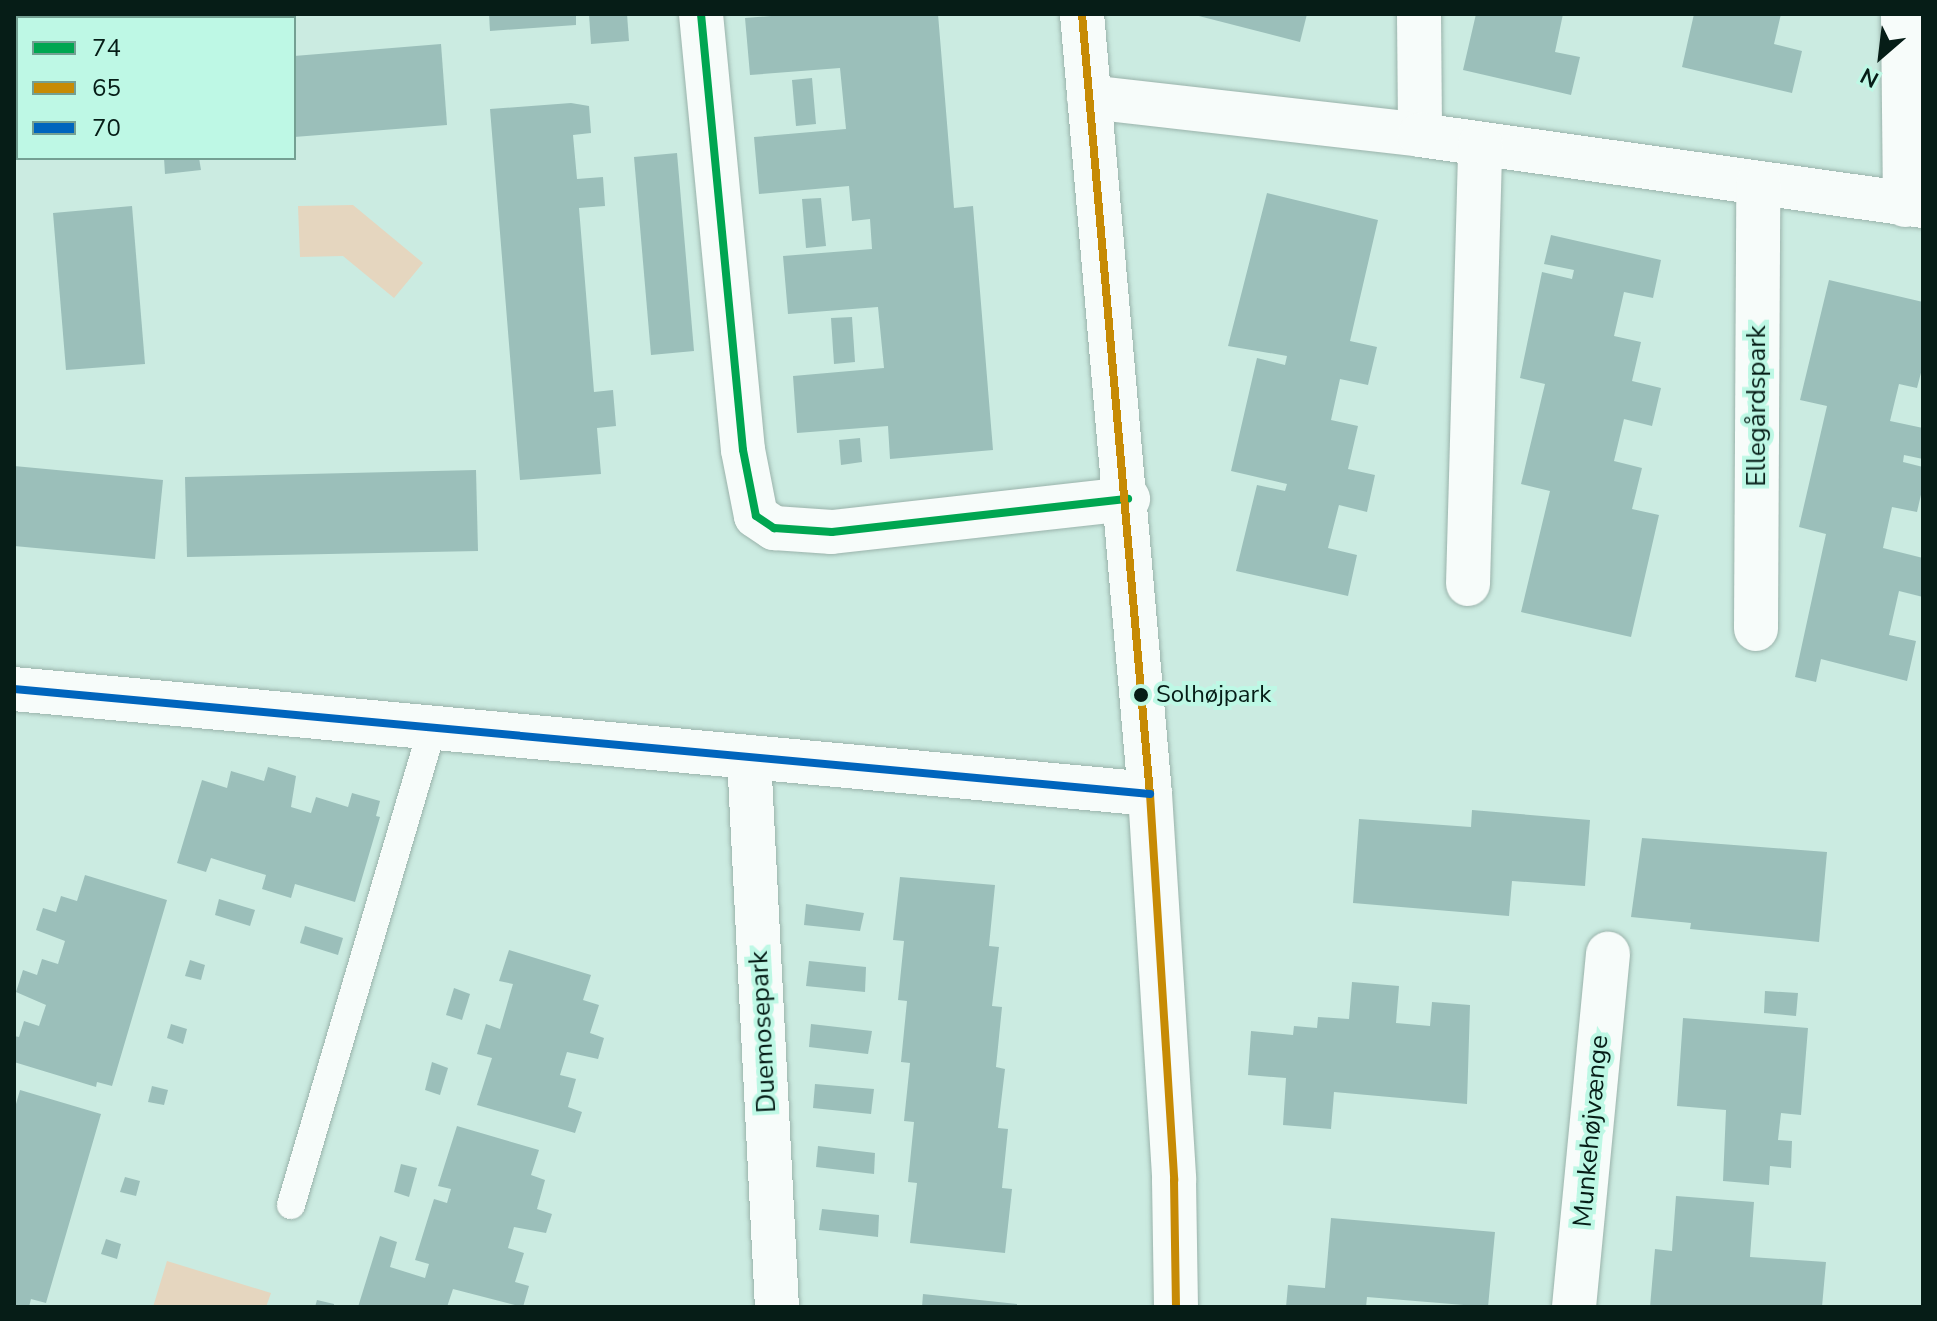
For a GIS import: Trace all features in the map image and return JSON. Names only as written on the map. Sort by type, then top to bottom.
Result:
[{"type":"street","points":[[701,14],[743,450],[756,516],[774,528],[832,532],[1128,499]]},
{"type":"street","points":[[1082,14],[1128,499],[1150,794],[1174,1180],[1176,1307]]},
{"type":"street","points":[[1419,14],[1420,135]]},
{"type":"street","points":[[1089,97],[1420,135],[1914,205],[1903,14]]},
{"type":"street","points":[[1468,584],[1480,144]]},
{"type":"street","name":"Ellegårdspark","points":[[1756,629],[1758,183]]},
{"type":"street","points":[[14,689],[1150,794]]},
{"type":"street","name":"Duemosepark","points":[[749,757],[777,1307]]},
{"type":"street","name":"Munkehøjvænge","points":[[1574,1307],[1608,954]]},
{"type":"lane","points":[[291,1205],[432,728]]},
{"type":"shaded area","points":[[353,205],[423,263],[394,298],[343,256],[300,257],[298,206]]},
{"type":"shaded area","points":[[167,1261],[271,1293],[266,1307],[153,1307]]},
{"type":"building","points":[[489,14],[576,14],[576,25],[490,31]]},
{"type":"building","points":[[589,14],[627,14],[629,41],[591,44]]},
{"type":"building","points":[[796,14],[938,14],[954,208],[973,206],[993,450],[890,459],[888,426],[797,433],[793,376],[884,368],[878,307],[788,314],[783,256],[872,249],[870,219],[852,221],[849,186],[759,194],[754,137],[846,129],[840,68],[750,75],[745,18]]},
{"type":"building","points":[[1191,14],[1307,14],[1300,42]]},
{"type":"building","points":[[1476,14],[1563,14],[1555,52],[1580,57],[1571,95],[1463,70]]},
{"type":"building","points":[[1694,14],[1781,14],[1774,44],[1802,51],[1792,93],[1682,67]]},
{"type":"building","points":[[441,44],[447,125],[296,137],[296,56]]},
{"type":"building","points":[[14,45],[16,45],[16,86],[14,126]]},
{"type":"building","points":[[812,78],[816,124],[796,126],[792,80]]},
{"type":"building","points":[[571,103],[589,106],[591,133],[573,135],[577,179],[603,177],[605,206],[579,208],[594,392],[613,390],[616,426],[597,428],[601,474],[520,480],[490,109]]},
{"type":"building","points":[[677,153],[694,351],[651,355],[634,157]]},
{"type":"building","points":[[164,160],[199,160],[201,170],[165,174]]},
{"type":"building","points":[[1267,193],[1378,220],[1350,341],[1377,347],[1368,385],[1340,379],[1331,420],[1358,426],[1348,469],[1375,475],[1367,512],[1339,505],[1328,548],[1357,555],[1348,596],[1236,571],[1257,485],[1285,491],[1287,484],[1231,471],[1257,358],[1285,365],[1287,356],[1228,346]]},
{"type":"building","points":[[821,198],[826,246],[806,248],[802,199]]},
{"type":"building","points":[[132,206],[145,364],[66,370],[53,213]]},
{"type":"building","points":[[1551,235],[1661,260],[1653,298],[1624,292],[1614,336],[1641,342],[1632,381],[1661,388],[1652,426],[1624,419],[1614,461],[1642,468],[1632,509],[1659,515],[1631,637],[1521,612],[1550,491],[1521,484],[1545,384],[1520,378],[1542,272],[1572,279],[1574,270],[1544,264]]},
{"type":"building","points":[[1829,280],[1923,302],[1923,365],[1917,388],[1899,384],[1890,421],[1923,428],[1923,459],[1904,455],[1903,462],[1923,467],[1923,486],[1917,512],[1892,507],[1883,548],[1923,558],[1923,597],[1899,591],[1889,635],[1916,641],[1907,681],[1821,659],[1816,682],[1795,677],[1826,534],[1799,527],[1827,406],[1800,400]]},
{"type":"building","points":[[852,317],[855,362],[834,364],[831,318]]},
{"type":"building","points":[[860,438],[862,462],[841,465],[839,440]]},
{"type":"building","points":[[14,466],[163,480],[155,559],[14,546]]},
{"type":"building","points":[[476,470],[478,551],[187,557],[185,477]]},
{"type":"building","points":[[268,767],[296,776],[291,807],[311,813],[316,797],[348,807],[352,793],[380,801],[376,816],[380,817],[355,902],[295,884],[291,898],[262,889],[266,875],[211,858],[206,872],[177,863],[202,780],[227,788],[231,771],[264,781]]},
{"type":"building","points":[[1472,810],[1590,820],[1585,886],[1512,881],[1509,916],[1353,903],[1359,819],[1471,827]]},
{"type":"building","points":[[1642,838],[1827,852],[1819,942],[1690,929],[1691,923],[1631,917]]},
{"type":"building","points":[[85,875],[167,900],[112,1086],[97,1082],[96,1087],[14,1062],[14,1036],[19,1037],[24,1021],[39,1026],[46,1005],[16,992],[23,970],[37,975],[42,959],[58,964],[65,941],[36,930],[43,908],[56,912],[61,896],[77,901]]},
{"type":"building","points":[[900,877],[995,885],[989,946],[999,947],[992,1006],[1002,1007],[996,1067],[1005,1069],[998,1128],[1008,1129],[1002,1188],[1012,1189],[1005,1253],[910,1243],[917,1183],[908,1182],[914,1122],[904,1121],[910,1063],[901,1062],[907,1001],[898,1000],[904,941],[893,940]]},
{"type":"building","points":[[219,899],[255,910],[250,926],[215,915]]},
{"type":"building","points":[[806,904],[864,913],[860,931],[804,925]]},
{"type":"building","points":[[305,926],[343,938],[338,955],[300,943]]},
{"type":"building","points":[[509,950],[591,975],[583,1000],[599,1005],[590,1033],[604,1038],[598,1059],[567,1052],[560,1075],[576,1079],[568,1107],[582,1112],[575,1133],[477,1105],[492,1058],[477,1054],[486,1024],[500,1029],[513,984],[499,981]]},
{"type":"building","points":[[190,960],[205,965],[201,980],[185,976]]},
{"type":"building","points":[[809,961],[866,967],[865,992],[806,986]]},
{"type":"building","points":[[1352,982],[1399,986],[1396,1023],[1430,1026],[1432,1002],[1470,1005],[1467,1104],[1334,1092],[1331,1129],[1283,1125],[1286,1078],[1248,1075],[1251,1031],[1293,1035],[1294,1026],[1317,1028],[1318,1017],[1349,1019]]},
{"type":"building","points":[[454,988],[470,994],[462,1020],[446,1015]]},
{"type":"building","points":[[1765,991],[1798,993],[1796,1016],[1764,1013]]},
{"type":"building","points":[[1683,1018],[1808,1028],[1801,1115],[1781,1113],[1778,1140],[1792,1141],[1791,1168],[1770,1166],[1769,1185],[1723,1181],[1726,1110],[1677,1106]]},
{"type":"building","points":[[171,1024],[187,1029],[183,1044],[167,1038]]},
{"type":"building","points":[[811,1024],[872,1031],[868,1054],[809,1047]]},
{"type":"building","points":[[432,1062],[448,1068],[440,1095],[425,1090]]},
{"type":"building","points":[[815,1084],[874,1089],[871,1114],[813,1108]]},
{"type":"building","points":[[152,1086],[168,1090],[164,1105],[148,1102]]},
{"type":"building","points":[[20,1090],[101,1114],[46,1303],[31,1299],[29,1307],[14,1307],[14,1111]]},
{"type":"building","points":[[457,1126],[539,1150],[531,1175],[545,1180],[537,1209],[552,1214],[546,1233],[514,1227],[508,1248],[524,1253],[515,1282],[529,1286],[523,1307],[453,1289],[447,1307],[358,1307],[380,1236],[397,1242],[390,1267],[425,1278],[429,1264],[415,1260],[434,1199],[447,1203],[451,1189],[438,1186]]},
{"type":"building","points":[[818,1146],[875,1153],[874,1174],[816,1167]]},
{"type":"building","points":[[401,1164],[417,1168],[409,1197],[394,1192]]},
{"type":"building","points":[[125,1177],[140,1181],[136,1196],[120,1192]]},
{"type":"building","points":[[1676,1196],[1754,1202],[1750,1257],[1826,1262],[1822,1307],[1650,1307],[1655,1249],[1672,1251]]},
{"type":"building","points":[[822,1209],[879,1215],[878,1237],[819,1230]]},
{"type":"building","points":[[1331,1218],[1495,1232],[1488,1307],[1367,1297],[1366,1307],[1286,1307],[1288,1285],[1325,1288]]},
{"type":"building","points":[[106,1239],[121,1244],[117,1259],[101,1254]]},
{"type":"building","points":[[923,1294],[1017,1304],[1017,1307],[922,1307]]},
{"type":"building","points":[[317,1300],[334,1304],[334,1307],[315,1307]]},
{"type":"transit line","name":"74","points":[[701,14],[743,450],[756,516],[774,528],[832,532],[1128,499]]},
{"type":"transit line","name":"65","points":[[1082,14],[1150,794],[1174,1180],[1176,1307]]},
{"type":"transit line","name":"70","points":[[14,689],[1150,794]]},
{"type":"place","name":"Solhøjpark","points":[[1141,695]]}]
